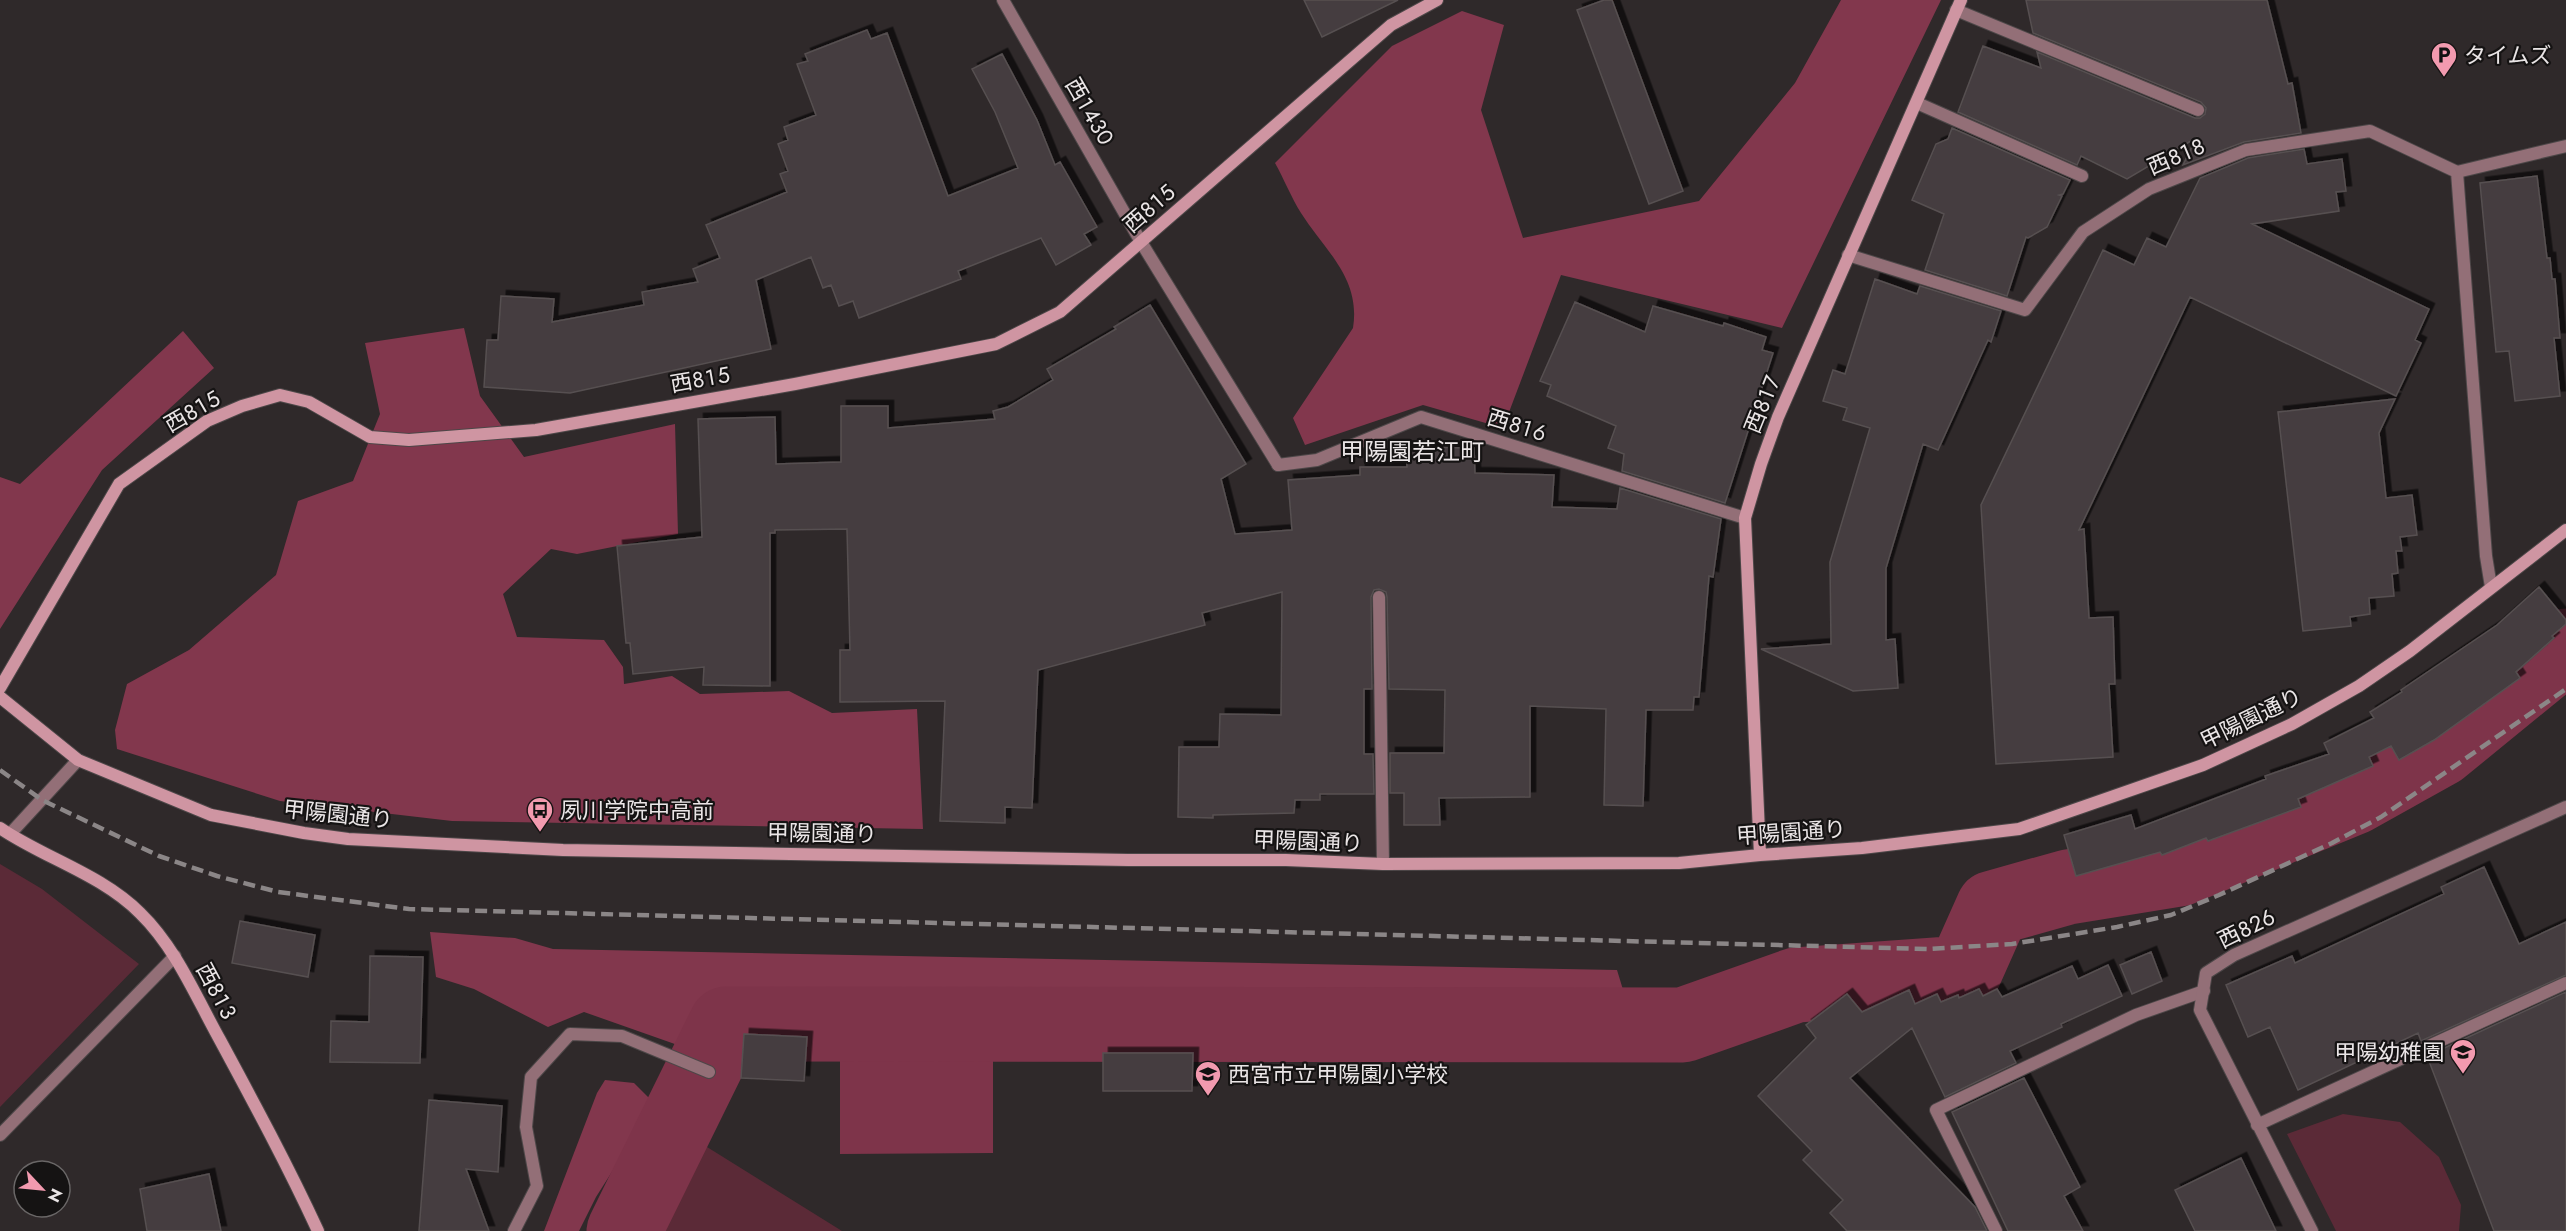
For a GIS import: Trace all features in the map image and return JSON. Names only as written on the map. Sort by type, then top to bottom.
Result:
[{"type":"street","name":"西１４３０","points":[[1003,0],[1141,242],[1278,465]]},
{"type":"street","name":"西８１５","points":[[0,688],[119,484],[207,421],[242,406],[280,395],[309,402],[370,437],[410,440],[536,430],[795,384],[996,344],[1060,312],[1391,25],[1437,0]]},
{"type":"street","name":"西８１７","points":[[1760,855],[1745,518],[1778,417],[1958,5]]},
{"type":"street","points":[[1958,5],[2198,110]]},
{"type":"street","points":[[1917,103],[2082,176]]},
{"type":"street","name":"西８１８","points":[[1848,255],[2025,310],[2083,232],[2150,189],[2246,150],[2370,131],[2457,172]]},
{"type":"street","points":[[2491,587],[2486,556],[2457,172],[2566,146]]},
{"type":"street","name":"西８１６","points":[[1278,465],[1317,460],[1421,417],[1745,518]]},
{"type":"street","name":"甲陽園通り","points":[[0,697],[78,760],[211,815],[304,834],[348,839],[563,850],[1117,860],[1286,860],[1383,864],[1679,863],[1862,848],[2019,829],[2203,765],[2292,724],[2359,686],[2410,651],[2566,530]]},
{"type":"street","points":[[1378,597],[1383,864]]},
{"type":"street","points":[[5,831],[78,760]]},
{"type":"street","name":"西８２６","points":[[2312,1231],[2200,1010],[2206,973],[2234,955],[2566,807]]},
{"type":"street","name":"西８１３","points":[[5,831],[76,869],[140,912],[175,956],[293,1177],[318,1231]]},
{"type":"street","points":[[0,1135],[175,956]]},
{"type":"street","points":[[2257,1125],[2566,983]]},
{"type":"street","points":[[1996,1231],[1936,1110],[2136,1015],[2204,991]]},
{"type":"street","points":[[514,1231],[537,1186],[526,1126],[531,1077],[570,1034],[622,1036],[709,1072]]},
{"type":"shaded area","points":[[1841,0],[1941,0],[1782,328],[1561,275],[1503,428],[1423,405],[1305,445],[1293,418],[1353,328],[1354,310],[1352,294],[1339,266],[1301,213],[1275,163],[1392,46],[1462,11],[1504,25],[1481,110],[1523,238],[1699,201],[1795,83]]},
{"type":"shaded area","points":[[464,328],[480,396],[524,457],[675,424],[678,534],[577,554],[551,549],[503,594],[517,637],[604,640],[623,667],[624,684],[672,676],[700,694],[789,691],[832,713],[917,709],[923,829],[452,821],[280,801],[117,749],[115,730],[127,684],[189,650],[276,575],[298,501],[353,481],[380,414],[365,343]]},
{"type":"shaded area","points":[[183,331],[214,368],[102,470],[0,629],[0,477],[20,484]]},
{"type":"shaded area","points":[[0,864],[42,889],[139,964],[0,1107]]},
{"type":"shaded area","points":[[430,932],[515,938],[553,949],[1617,970],[1628,1006],[1674,1010],[1708,980],[1721,995],[1713,1038],[1696,1050],[735,1030],[723,1061],[584,1012],[548,1027],[474,989],[436,977]]},
{"type":"shaded area","points":[[993,1054],[993,1153],[840,1154],[840,1055]]},
{"type":"shaded area","points":[[605,1080],[634,1083],[655,1104],[596,1197],[579,1231],[544,1231],[597,1093]]},
{"type":"shaded area","points":[[2343,1114],[2400,1122],[2439,1157],[2461,1205],[2459,1231],[2336,1231],[2287,1134]]},
{"type":"shaded area","points":[[699,1142],[842,1231],[661,1231]]},
{"type":"building","points":[[1304,0],[1398,0],[1322,37]]},
{"type":"building","points":[[1604,0],[1612,0],[1683,191],[1649,204],[1577,10]]},
{"type":"building","points":[[2026,0],[2267,0],[2288,84],[2292,83],[2301,133],[2244,142],[2183,165],[2196,138],[2127,179],[2081,156],[2077,165],[1958,112],[1983,46],[2041,68],[2037,52],[2195,118],[2200,118],[2205,114],[2206,108],[2201,102],[2033,33]]},
{"type":"building","points":[[867,30],[871,39],[887,33],[948,196],[1018,168],[995,112],[972,69],[1002,54],[1037,120],[1055,165],[1060,162],[1097,227],[1084,234],[1091,245],[1056,265],[1041,238],[958,271],[961,279],[859,318],[853,301],[839,306],[831,285],[823,288],[811,257],[756,280],[771,349],[570,393],[484,387],[487,340],[498,340],[501,296],[554,299],[552,322],[644,305],[642,292],[698,282],[693,269],[720,258],[706,225],[787,192],[780,174],[788,171],[778,144],[788,140],[784,127],[816,115],[797,64],[808,61],[805,54]]},
{"type":"building","points":[[1952,128],[2070,180],[2063,194],[2059,195],[2062,196],[2047,227],[2026,237],[2007,296],[1925,270],[1944,214],[1912,200],[1936,144],[1948,139]]},
{"type":"building","points":[[2304,149],[2307,164],[2342,159],[2346,191],[2336,192],[2339,211],[2252,224],[2429,309],[2415,340],[2421,343],[2396,396],[2190,297],[2079,530],[2084,529],[2089,618],[2113,617],[2115,684],[2109,684],[2113,757],[1996,764],[1981,505],[2103,250],[2134,265],[2147,238],[2166,247],[2200,178],[2248,158]]},
{"type":"building","points":[[2537,176],[2547,258],[2550,258],[2552,279],[2555,279],[2560,338],[2554,338],[2560,396],[2515,401],[2509,351],[2496,352],[2480,183]]},
{"type":"building","points":[[1875,279],[1917,294],[1920,286],[2001,311],[1991,342],[1988,340],[1938,450],[1923,444],[1886,568],[1886,640],[1895,639],[1898,688],[1853,691],[1761,649],[1831,644],[1830,562],[1870,428],[1843,420],[1847,408],[1823,401],[1833,370],[1845,374]]},
{"type":"building","points":[[1575,302],[1645,332],[1653,306],[1723,326],[1724,323],[1766,337],[1762,350],[1773,353],[1725,503],[1622,471],[1624,454],[1608,448],[1616,426],[1547,396],[1551,385],[1540,381]]},
{"type":"building","points":[[1150,305],[1246,464],[1221,479],[1235,534],[1292,530],[1288,480],[1360,475],[1360,467],[1407,467],[1406,447],[1474,448],[1475,473],[1554,475],[1552,507],[1617,509],[1620,488],[1721,519],[1713,577],[1709,576],[1699,697],[1694,697],[1693,710],[1646,710],[1643,806],[1604,805],[1606,709],[1530,706],[1530,797],[1439,798],[1440,825],[1404,825],[1404,793],[1390,793],[1390,753],[1444,753],[1445,690],[1389,689],[1387,597],[1386,592],[1379,589],[1374,590],[1371,597],[1372,689],[1364,689],[1364,754],[1373,754],[1374,794],[1320,794],[1320,800],[1295,800],[1294,813],[1213,815],[1213,818],[1178,817],[1179,747],[1219,747],[1220,714],[1281,715],[1282,592],[1202,613],[1205,625],[1038,670],[1032,808],[1005,807],[1005,823],[940,821],[945,701],[840,702],[840,650],[850,650],[847,529],[775,530],[775,533],[770,533],[770,686],[703,685],[704,667],[633,674],[630,643],[626,643],[617,546],[702,537],[698,419],[775,417],[776,464],[841,462],[841,406],[888,406],[888,428],[995,419],[993,411],[1008,407],[1053,380],[1047,369],[1116,329],[1114,327]]},
{"type":"building","points":[[2395,399],[2379,433],[2386,498],[2412,495],[2417,535],[2400,537],[2402,551],[2396,551],[2398,573],[2392,574],[2394,596],[2369,598],[2370,614],[2350,617],[2351,626],[2303,631],[2278,412]]},
{"type":"building","points":[[2539,587],[2566,620],[2566,624],[2516,672],[2520,678],[2434,740],[2399,760],[2391,746],[2369,757],[2373,766],[2298,799],[2301,807],[2208,841],[2206,838],[2162,855],[2160,852],[2076,876],[2064,835],[2131,815],[2135,829],[2266,779],[2265,776],[2329,754],[2324,743],[2374,718],[2370,712],[2497,625]]},
{"type":"building","points":[[2484,867],[2519,944],[2566,922],[2566,975],[2421,1041],[2418,1033],[2298,1090],[2270,1027],[2248,1037],[2226,985],[2292,956],[2295,963],[2444,894],[2441,887]]},
{"type":"building","points":[[240,921],[315,935],[308,977],[232,963]]},
{"type":"building","points":[[2151,952],[2162,981],[2132,994],[2120,965]]},
{"type":"building","points":[[370,956],[423,957],[420,1063],[330,1062],[331,1021],[369,1022]]},
{"type":"building","points":[[2108,965],[2122,996],[2010,1051],[2016,1063],[1945,1097],[1912,1028],[1850,1078],[1975,1207],[1987,1231],[1847,1231],[1830,1213],[1843,1200],[1803,1160],[1812,1151],[1758,1096],[1816,1038],[1806,1025],[1847,994],[1862,1012],[1909,990],[1915,1004],[1937,994],[1941,1002],[1958,995],[1959,998],[1979,989],[1983,996],[1997,989],[2002,997],[2072,966],[2078,979]]},
{"type":"building","points":[[2566,992],[2566,1231],[2494,1231],[2427,1056]]},
{"type":"building","points":[[744,1034],[807,1037],[804,1081],[741,1078]]},
{"type":"building","points":[[1103,1053],[1193,1053],[1192,1091],[1103,1091]]},
{"type":"building","points":[[2024,1078],[2080,1187],[2064,1196],[2083,1231],[2008,1231],[1952,1112]]},
{"type":"building","points":[[429,1100],[502,1106],[498,1172],[466,1169],[489,1231],[419,1231]]},
{"type":"building","points":[[2241,1158],[2276,1231],[2195,1231],[2175,1190]]},
{"type":"building","points":[[209,1174],[221,1231],[147,1231],[140,1189]]},
{"type":"waterway","points":[[624,1231],[726,1024],[1683,1025],[1796,985],[1964,973],[1993,908],[2068,887],[2179,869],[2354,797],[2440,749],[2566,646]]},
{"type":"railway","points":[[0,770],[42,800],[159,856],[217,876],[278,892],[409,909],[1928,949],[2012,944],[2117,927],[2171,915],[2332,843],[2381,817],[2566,689]]},
{"type":"place","name":"タイムズ","points":[[2444,78]]},
{"type":"place","name":"夙川学院中高前","points":[[540,833]]},
{"type":"place","name":"甲陽幼稚園","points":[[2463,1075]]},
{"type":"place","name":"西宮市立甲陽園小学校","points":[[1208,1097]]},
{"type":"district","name":"甲陽園若江町","points":[[1412,452]]}]
